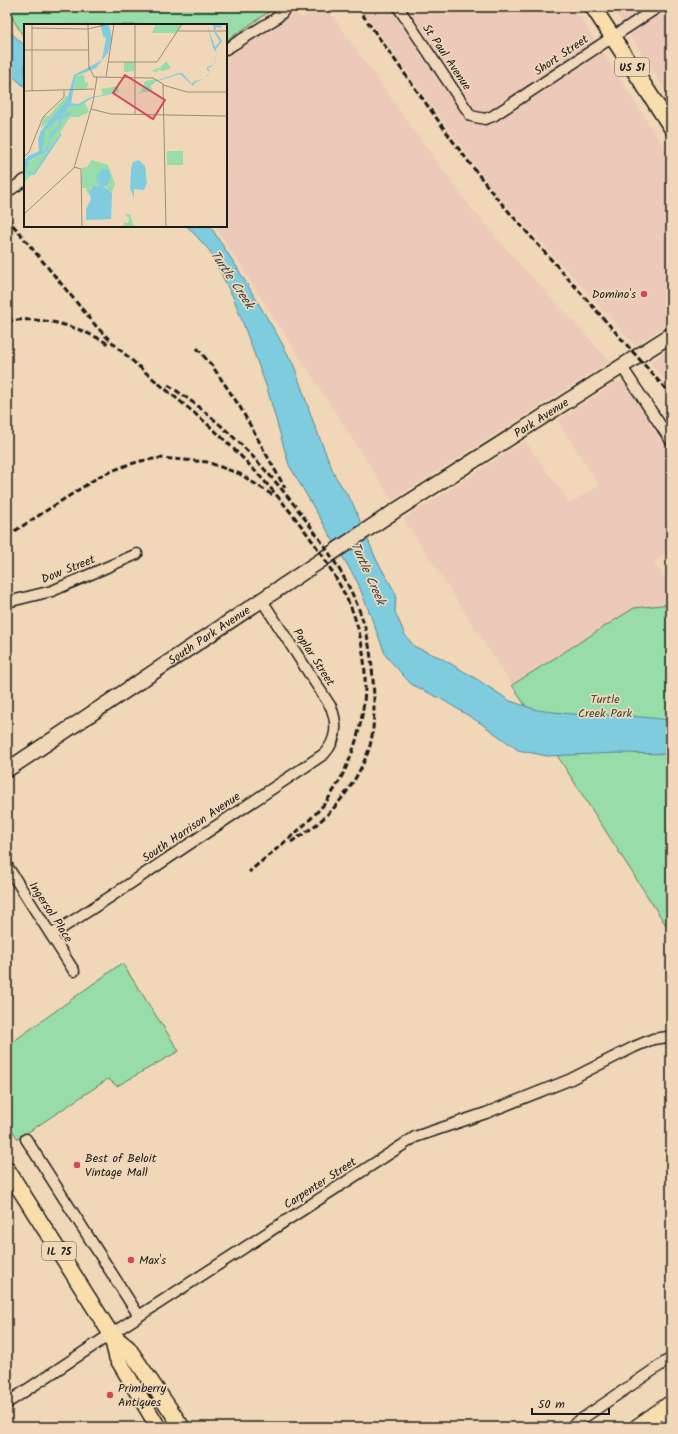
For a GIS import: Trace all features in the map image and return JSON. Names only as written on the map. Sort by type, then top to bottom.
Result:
[{"type":"main road","name":"US 51","points":[[593,7],[671,127]]},
{"type":"main road","name":"IL 75","points":[[7,1169],[111,1334],[117,1358],[158,1427]]},
{"type":"main road","name":"IL 75","points":[[111,1334],[128,1348],[182,1427]]},
{"type":"main road","points":[[637,1427],[666,1406]]},
{"type":"street","points":[[227,48],[275,19],[282,14],[286,7]]},
{"type":"street","name":"St Paul Avenue","points":[[398,7],[471,116],[477,118]]},
{"type":"street","name":"Short Street","points":[[477,118],[485,119],[493,116],[658,7]]},
{"type":"street","points":[[7,192],[24,181]]},
{"type":"street","name":"Park Avenue","points":[[412,500],[671,335]]},
{"type":"street","points":[[622,367],[671,441]]},
{"type":"street","name":"South Park Avenue","points":[[7,770],[261,599],[412,500]]},
{"type":"street","name":"Dow Street","points":[[7,602],[52,591],[137,554]]},
{"type":"street","name":"Poplar Street","points":[[261,599],[331,706],[336,722],[335,731]]},
{"type":"street","name":"South Harrison Avenue","points":[[51,935],[324,754],[331,747],[335,731]]},
{"type":"street","name":"Ingersol Place","points":[[7,866],[74,971]]},
{"type":"street","name":"Carpenter Street","points":[[7,1402],[415,1137],[486,1113],[570,1080],[634,1047],[654,1039],[668,1037],[671,1039]]},
{"type":"street","points":[[26,1139],[139,1316]]},
{"type":"street","points":[[570,1427],[671,1358]]},
{"type":"street","points":[[666,1406],[671,1425]]},
{"type":"shaded area","points":[[318,7],[326,7],[420,139],[473,210],[527,272],[610,361],[392,500],[216,227],[227,227],[227,57],[286,17],[295,14],[302,18]]},
{"type":"shaded area","points":[[360,7],[573,7],[671,158],[671,322],[635,345],[496,194]]},
{"type":"shaded area","points":[[612,7],[671,7],[671,99]]},
{"type":"shaded area","points":[[671,349],[671,386],[650,362]]},
{"type":"shaded area","points":[[619,382],[627,385],[671,450],[671,548],[653,564],[671,583],[671,604],[634,608],[512,685],[404,519],[525,441],[570,503],[600,485],[557,421]]},
{"type":"green space","points":[[7,7],[276,7],[227,40],[227,24],[24,24],[24,37]]},
{"type":"green space","name":"Turtle Creek Park","points":[[671,604],[671,933],[512,685],[634,608]]},
{"type":"green space","points":[[122,963],[179,1051],[117,1086],[108,1079],[18,1139],[7,1123],[7,1046]]},
{"type":"water","points":[[7,29],[24,45],[24,86],[7,71]]},
{"type":"water","name":"Turtle Creek","points":[[188,227],[211,227],[279,338],[294,366],[314,424],[335,476],[352,502],[376,559],[396,594],[395,612],[405,635],[415,647],[439,657],[510,701],[537,710],[571,714],[631,716],[671,720],[671,754],[616,753],[547,756],[518,750],[482,724],[443,700],[411,684],[386,656],[358,583],[289,465],[267,388],[234,299],[209,250]]},
{"type":"railway","points":[[357,7],[455,144],[495,196],[671,395]]},
{"type":"railway","points":[[7,218],[96,326],[139,366],[213,429],[243,458],[271,489],[298,521],[322,555],[342,589],[352,610],[362,647],[365,684],[361,721],[351,756],[335,789],[320,809],[301,828],[249,872]]},
{"type":"railway","points":[[7,321],[34,320],[61,324],[98,338],[110,345]]},
{"type":"railway","points":[[197,348],[213,367],[240,407],[285,488]]},
{"type":"railway","points":[[168,385],[225,429],[275,481],[323,543],[346,582],[364,624],[371,661],[374,698],[373,732],[368,752],[354,781],[334,808],[315,826],[291,842]]},
{"type":"railway","points":[[7,536],[100,476],[127,465],[160,458],[207,462],[240,474],[274,496]]},
{"type":"place","name":"Domino's","points":[[644,294]]},
{"type":"place","name":"Best of Beloit Vintage Mall","points":[[77,1165]]},
{"type":"place","name":"Max's","points":[[131,1260]]},
{"type":"place","name":"Primberry Antiques","points":[[110,1395]]}]
